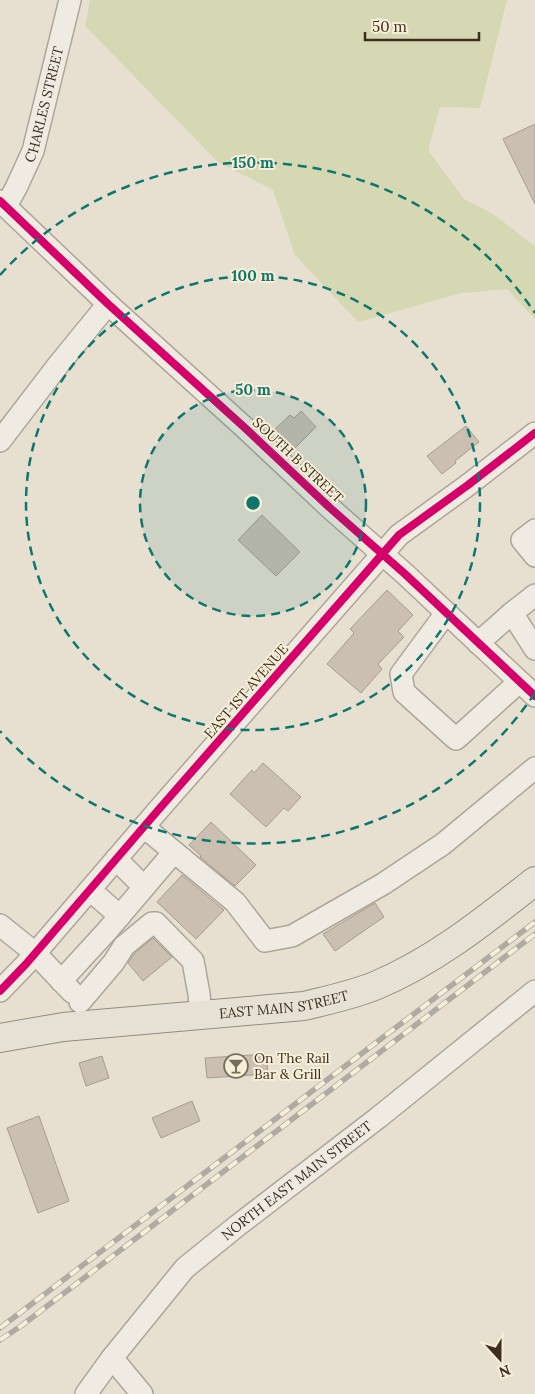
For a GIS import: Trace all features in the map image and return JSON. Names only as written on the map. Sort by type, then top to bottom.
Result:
[{"type":"main road","name":"EAST MAIN STREET","points":[[0,1038],[63,1027],[100,1023],[304,1006],[338,998],[376,985],[414,967],[449,946],[535,881]]},
{"type":"street","name":"CHARLES STREET","points":[[3,204],[16,188],[33,151],[70,0]]},
{"type":"street","name":"SOUTH B STREET","points":[[3,204],[108,304],[535,696]]},
{"type":"street","points":[[0,441],[53,371],[108,304]]},
{"type":"street","name":"EAST 1ST AVENUE","points":[[0,991],[399,535],[535,432]]},
{"type":"street","points":[[535,530],[522,540],[535,556]]},
{"type":"street","points":[[478,644],[535,595]]},
{"type":"street","points":[[446,613],[401,674],[404,692],[456,739],[519,682]]},
{"type":"street","points":[[512,613],[535,649]]},
{"type":"street","points":[[144,828],[235,902],[265,941],[292,936],[383,884],[443,844],[535,768]]},
{"type":"street","points":[[62,981],[174,852]]},
{"type":"street","points":[[116,859],[144,887]]},
{"type":"street","points":[[90,890],[120,916]]},
{"type":"street","points":[[80,1002],[114,962],[124,946],[152,923],[156,923],[193,961],[201,1015]]},
{"type":"street","points":[[0,925],[35,953],[100,1023]]},
{"type":"street","name":"NORTH EAST MAIN STREET","points":[[86,1394],[112,1358],[185,1268],[379,1117],[535,991]]},
{"type":"street","points":[[112,1358],[142,1394]]},
{"type":"green space","points":[[90,0],[507,0],[480,108],[440,107],[428,150],[464,199],[493,214],[535,246],[535,319],[507,289],[462,293],[358,322],[295,255],[273,190],[218,162],[85,26]]},
{"type":"building","points":[[535,124],[535,204],[503,139]]},
{"type":"building","points":[[301,411],[316,427],[292,451],[273,431],[290,415],[294,418]]},
{"type":"building","points":[[466,426],[479,442],[442,474],[427,456]]},
{"type":"building","points":[[262,515],[300,552],[276,576],[238,540]]},
{"type":"building","points":[[387,590],[413,615],[398,631],[404,637],[378,664],[382,669],[361,693],[327,664],[354,633],[350,629]]},
{"type":"building","points":[[263,763],[301,797],[288,811],[284,808],[266,827],[230,794],[252,770],[254,773]]},
{"type":"building","points":[[211,822],[256,865],[235,886],[200,857],[189,845]]},
{"type":"building","points":[[182,875],[224,910],[196,939],[157,902]]},
{"type":"building","points":[[375,903],[384,917],[335,951],[323,934]]},
{"type":"building","points":[[153,938],[172,957],[143,981],[128,963],[134,954]]},
{"type":"building","name":"On The Rail Bar & Grill","points":[[266,1054],[268,1074],[207,1078],[205,1058]]},
{"type":"building","points":[[102,1056],[109,1078],[86,1086],[79,1063]]},
{"type":"building","points":[[192,1101],[200,1121],[161,1138],[152,1118]]},
{"type":"building","points":[[39,1116],[69,1201],[38,1213],[7,1128]]},
{"type":"railway","points":[[0,1328],[535,922]]},
{"type":"railway","points":[[0,1340],[21,1326],[535,934]]},
{"type":"cycle path","points":[[0,201],[108,304],[329,507],[405,574],[535,696]]},
{"type":"cycle path","points":[[0,991],[26,964],[399,535],[535,433]]},
{"type":"place","name":"On The Rail Bar & Grill","points":[[236,1066]]}]
